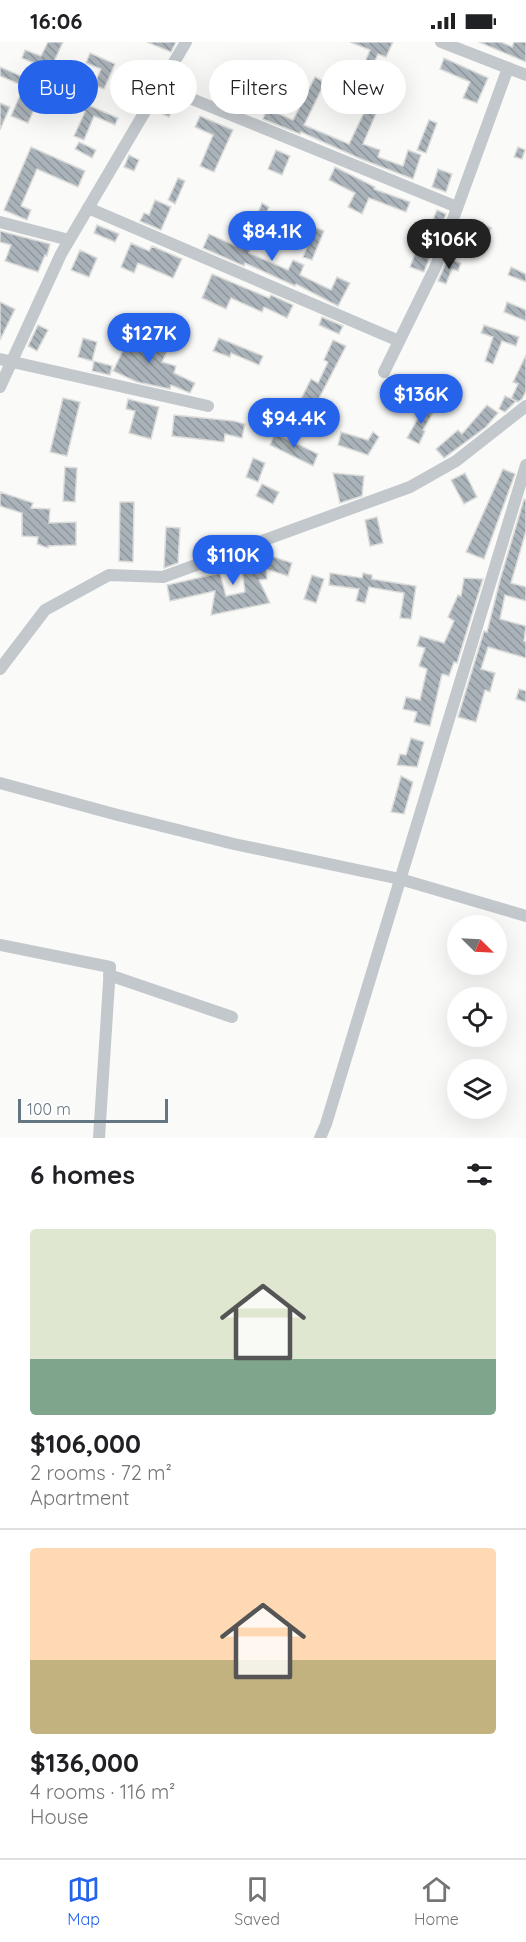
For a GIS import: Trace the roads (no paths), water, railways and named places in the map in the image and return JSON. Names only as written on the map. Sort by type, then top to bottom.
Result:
[{"type":"street","points":[[175,60],[186,42]]},
{"type":"street","points":[[441,42],[526,75]]},
{"type":"street","points":[[384,372],[436,266],[508,68]]},
{"type":"street","points":[[197,101],[457,207]]},
{"type":"street","points":[[0,387],[6,360],[61,254],[143,114]]},
{"type":"street","points":[[88,208],[399,341]]},
{"type":"street","points":[[0,222],[69,240]]},
{"type":"street","points":[[6,360],[208,406]]},
{"type":"street","points":[[0,669],[45,610],[108,575],[163,577],[410,486],[456,461],[526,406]]},
{"type":"street","points":[[320,1138],[526,465]]},
{"type":"street","points":[[0,783],[234,844],[400,879],[526,916]]},
{"type":"street","points":[[0,945],[110,967],[99,1138]]},
{"type":"street","points":[[109,975],[232,1017]]}]
